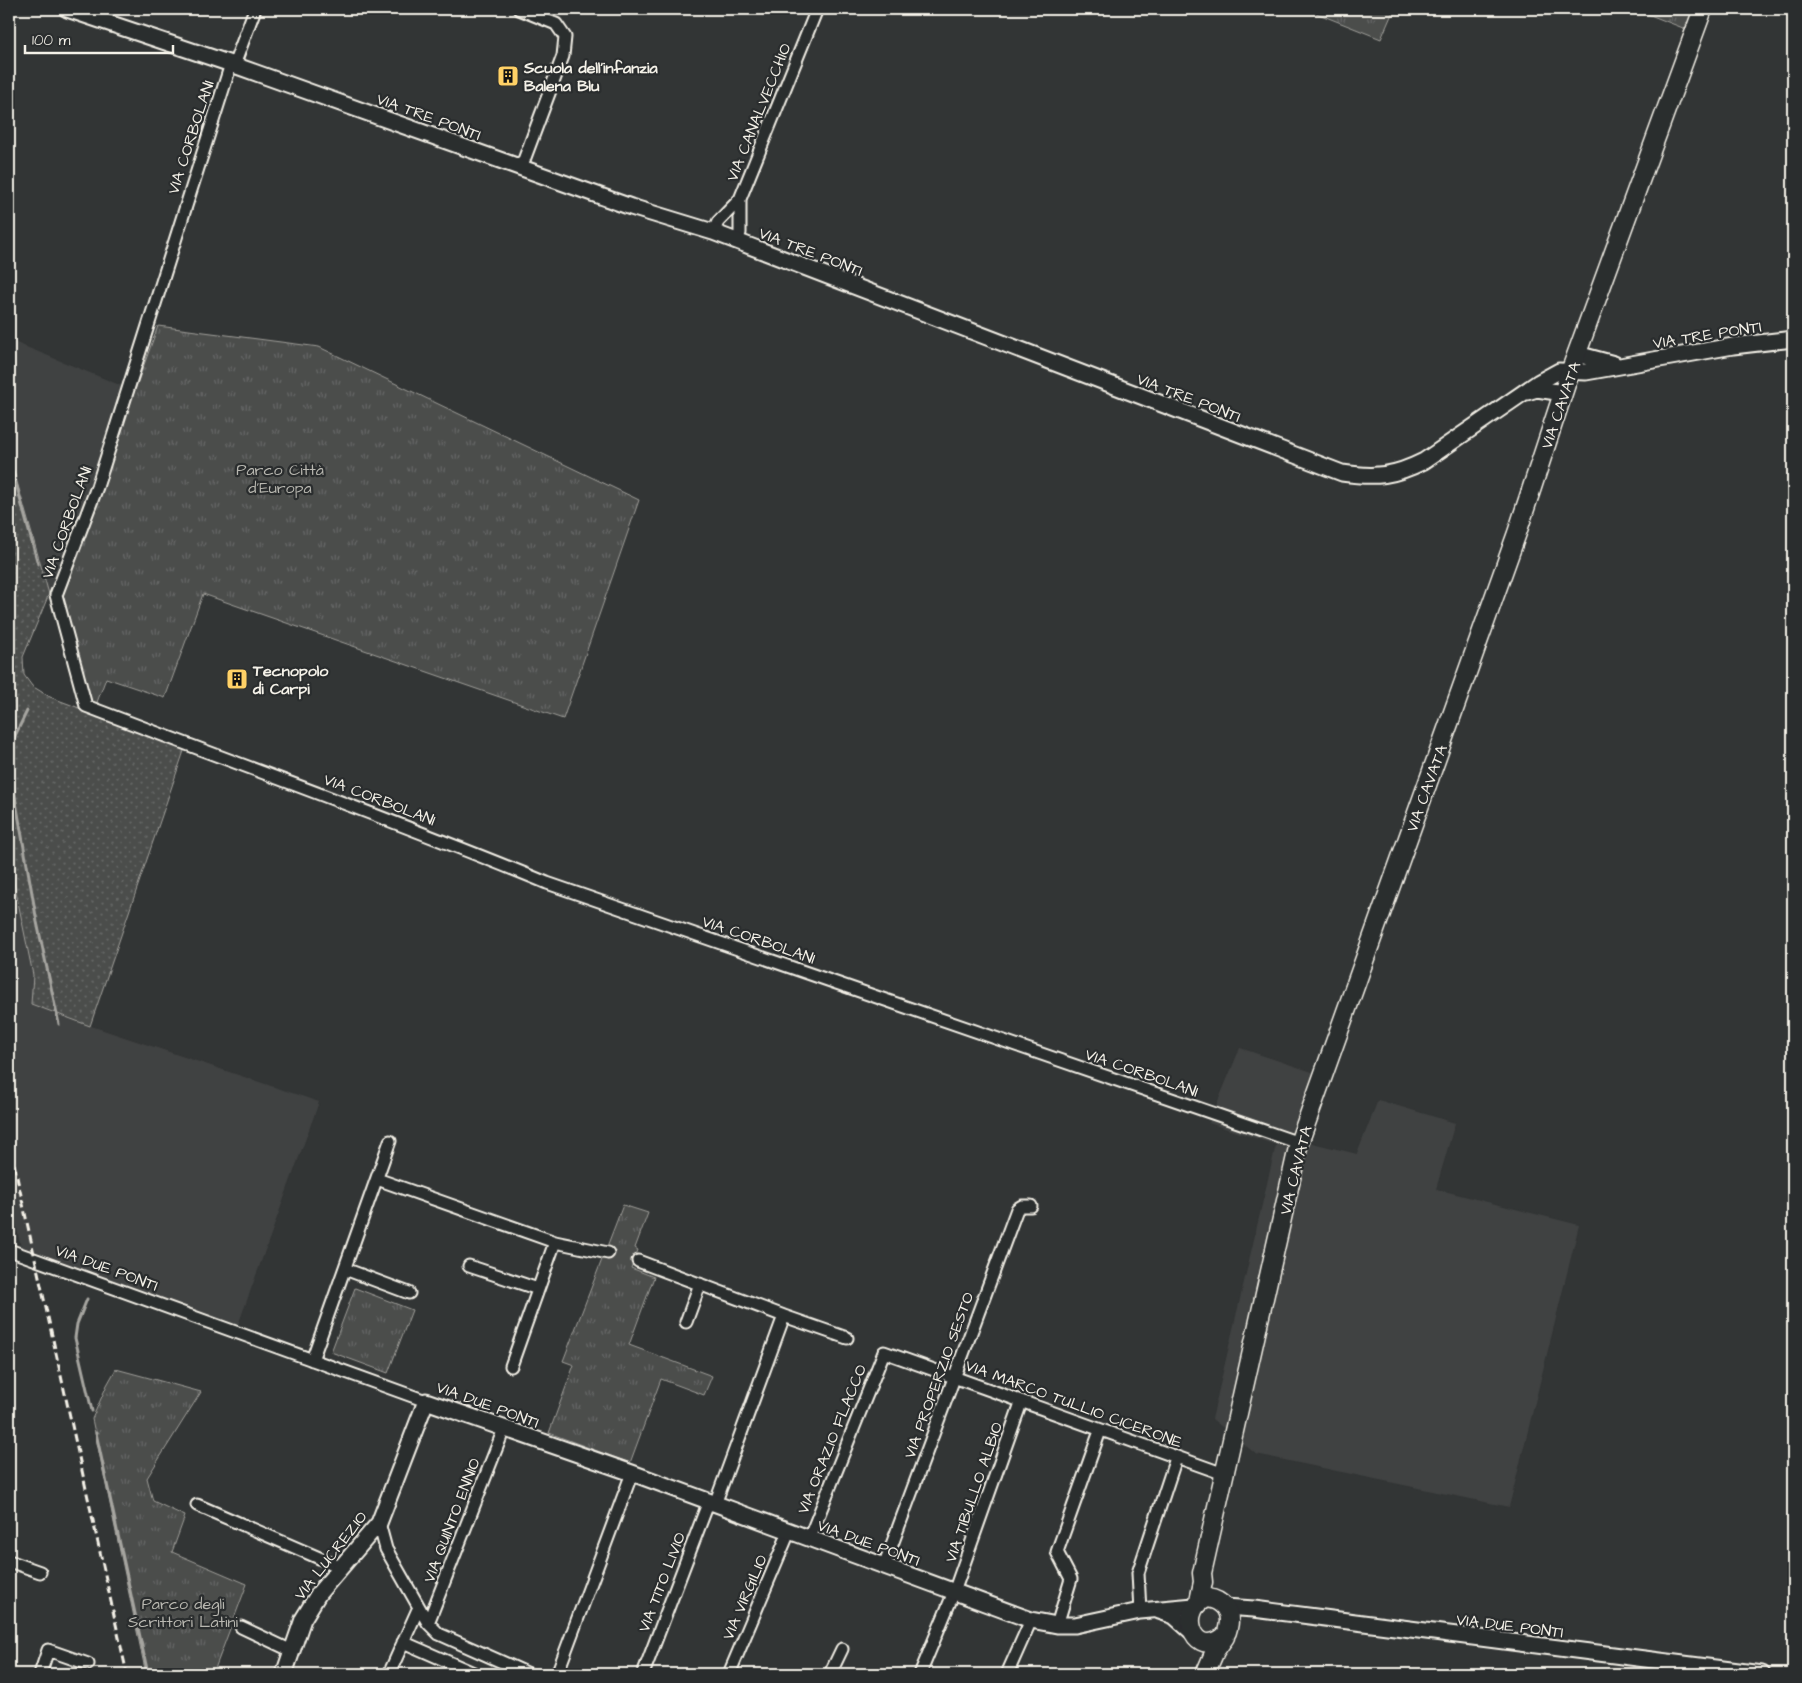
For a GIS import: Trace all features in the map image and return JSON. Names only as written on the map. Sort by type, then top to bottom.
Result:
[{"type":"main road","name":"VIA CAVATA","points":[[1212,1607],[1203,1582],[1202,1573],[1299,1143],[1513,542],[1570,372],[1703,9]]},
{"type":"main road","points":[[1212,1607],[1227,1632],[1203,1674],[1203,1663],[1191,1622],[1212,1607]]},
{"type":"main road","points":[[1196,1636],[1202,1642],[1210,1643],[1225,1637]]},
{"type":"street","name":"VIA TRE PONTI","points":[[67,9],[232,64],[631,207],[713,232],[1342,473],[1361,476],[1385,476],[1404,471],[1424,461],[1539,382],[1559,371],[1586,372],[1732,346],[1793,339]]},
{"type":"street","points":[[232,64],[255,9]]},
{"type":"street","points":[[519,9],[556,24],[564,37],[563,56],[521,168]]},
{"type":"street","name":"VIA CANALVECCHIO","points":[[713,232],[718,222],[740,199],[817,9]]},
{"type":"street","name":"VIA CORBOLANI","points":[[232,64],[97,487],[56,595],[86,706],[327,796],[547,883],[1299,1143]]},
{"type":"street","name":"VIA CANALVECCHIO","points":[[736,241],[740,233],[740,199]]},
{"type":"street","name":"VIA TRE PONTI","points":[[1577,354],[1607,363],[1628,365]]},
{"type":"street","points":[[1525,392],[1537,390],[1563,392]]},
{"type":"street","points":[[312,1360],[390,1141]]},
{"type":"street","points":[[377,1179],[555,1242],[608,1253]]},
{"type":"street","name":"VIA PROPERZIO SESTO","points":[[884,1566],[1017,1209],[1022,1206],[1031,1206]]},
{"type":"street","points":[[511,1366],[555,1242]]},
{"type":"street","name":"VIA DUE PONTI","points":[[9,1250],[632,1474],[1030,1620],[1056,1625],[1075,1625],[1146,1611],[1212,1607],[1241,1612],[1254,1609],[1762,1674]]},
{"type":"street","points":[[638,1260],[847,1338]]},
{"type":"street","points":[[469,1266],[538,1289]]},
{"type":"street","points":[[345,1268],[409,1293]]},
{"type":"street","points":[[686,1322],[700,1284]]},
{"type":"street","name":"VIA TITO LIVIO","points":[[643,1674],[712,1503],[784,1316]]},
{"type":"street","name":"VIA MARCO TULLIO CICERONE","points":[[884,1352],[956,1377],[1021,1403],[1224,1474]]},
{"type":"street","name":"VIA ORAZIO FLACCO","points":[[809,1539],[884,1352]]},
{"type":"street","name":"VIA LUCREZIO","points":[[284,1674],[303,1619],[319,1592],[379,1523],[426,1401]]},
{"type":"street","name":"VIA TIBULLO ALBIO","points":[[954,1592],[1021,1403]]},
{"type":"street","name":"VIA QUINTO ENNIO","points":[[428,1623],[504,1429]]},
{"type":"street","points":[[1056,1625],[1070,1579],[1057,1552],[1100,1431]]},
{"type":"street","points":[[1146,1611],[1138,1573],[1176,1458]]},
{"type":"street","points":[[557,1674],[632,1474]]},
{"type":"street","points":[[197,1505],[340,1567]]},
{"type":"street","points":[[379,1523],[386,1549],[428,1623],[439,1634],[529,1674]]},
{"type":"street","name":"VIA VIRGILIO","points":[[729,1674],[789,1532]]},
{"type":"street","points":[[9,1561],[40,1572]]},
{"type":"street","points":[[920,1674],[954,1592]]},
{"type":"street","points":[[389,1674],[419,1607]]},
{"type":"street","name":"VIA DUE PONTI","points":[[1146,1611],[1167,1612],[1196,1636]]},
{"type":"street","points":[[1007,1674],[1030,1620]]},
{"type":"street","points":[[241,1627],[292,1651]]},
{"type":"street","points":[[403,1642],[476,1674]]},
{"type":"street","points":[[830,1674],[842,1649]]},
{"type":"street","points":[[40,1674],[48,1650],[88,1664]]},
{"type":"shaded area","points":[[9,340],[127,388],[70,542],[23,657],[24,675],[32,686],[50,697],[186,744],[91,1026],[319,1102],[238,1325],[86,1276],[22,1252],[9,1192]]},
{"type":"shaded area","points":[[1240,1048],[1321,1075],[1300,1140],[1357,1154],[1378,1100],[1455,1123],[1436,1189],[1579,1225],[1509,1507],[1256,1454],[1212,1419],[1276,1145],[1209,1123]]},
{"type":"green space","points":[[1306,9],[1394,9],[1381,39]]},
{"type":"green space","points":[[1635,9],[1696,9],[1688,30]]},
{"type":"green space","name":"Parco Città d'Europa","points":[[158,326],[319,347],[639,500],[563,719],[203,594],[165,698],[106,678],[96,705],[88,702],[60,598]]},
{"type":"green space","points":[[9,454],[49,594],[23,657],[24,675],[32,686],[50,697],[185,748],[90,1026],[31,1004],[33,975],[9,858]]},
{"type":"green space","points":[[623,1205],[648,1213],[635,1248],[638,1250],[631,1268],[654,1277],[629,1345],[712,1376],[704,1395],[661,1379],[630,1463],[549,1433],[574,1365],[563,1361]]},
{"type":"green space","points":[[355,1288],[412,1310],[388,1373],[331,1352]]},
{"type":"green space","name":"Parco degli Scrittori Latini","points":[[116,1369],[201,1392],[147,1478],[153,1501],[185,1516],[172,1552],[247,1584],[213,1674],[146,1674],[92,1419]]},
{"type":"waterway","points":[[9,458],[38,564]]},
{"type":"waterway","points":[[9,748],[27,711]]},
{"type":"waterway","points":[[9,762],[37,922],[59,1024]]},
{"type":"waterway","points":[[87,1299],[77,1324],[75,1338],[92,1411]]},
{"type":"waterway","points":[[96,1433],[148,1674]]},
{"type":"railway","points":[[9,1141],[127,1674]]},
{"type":"place","name":"Scuola dell’infanzia Balena Blu","points":[[508,76]]},
{"type":"place","name":"Tecnopolo di Carpi","points":[[237,679]]}]
